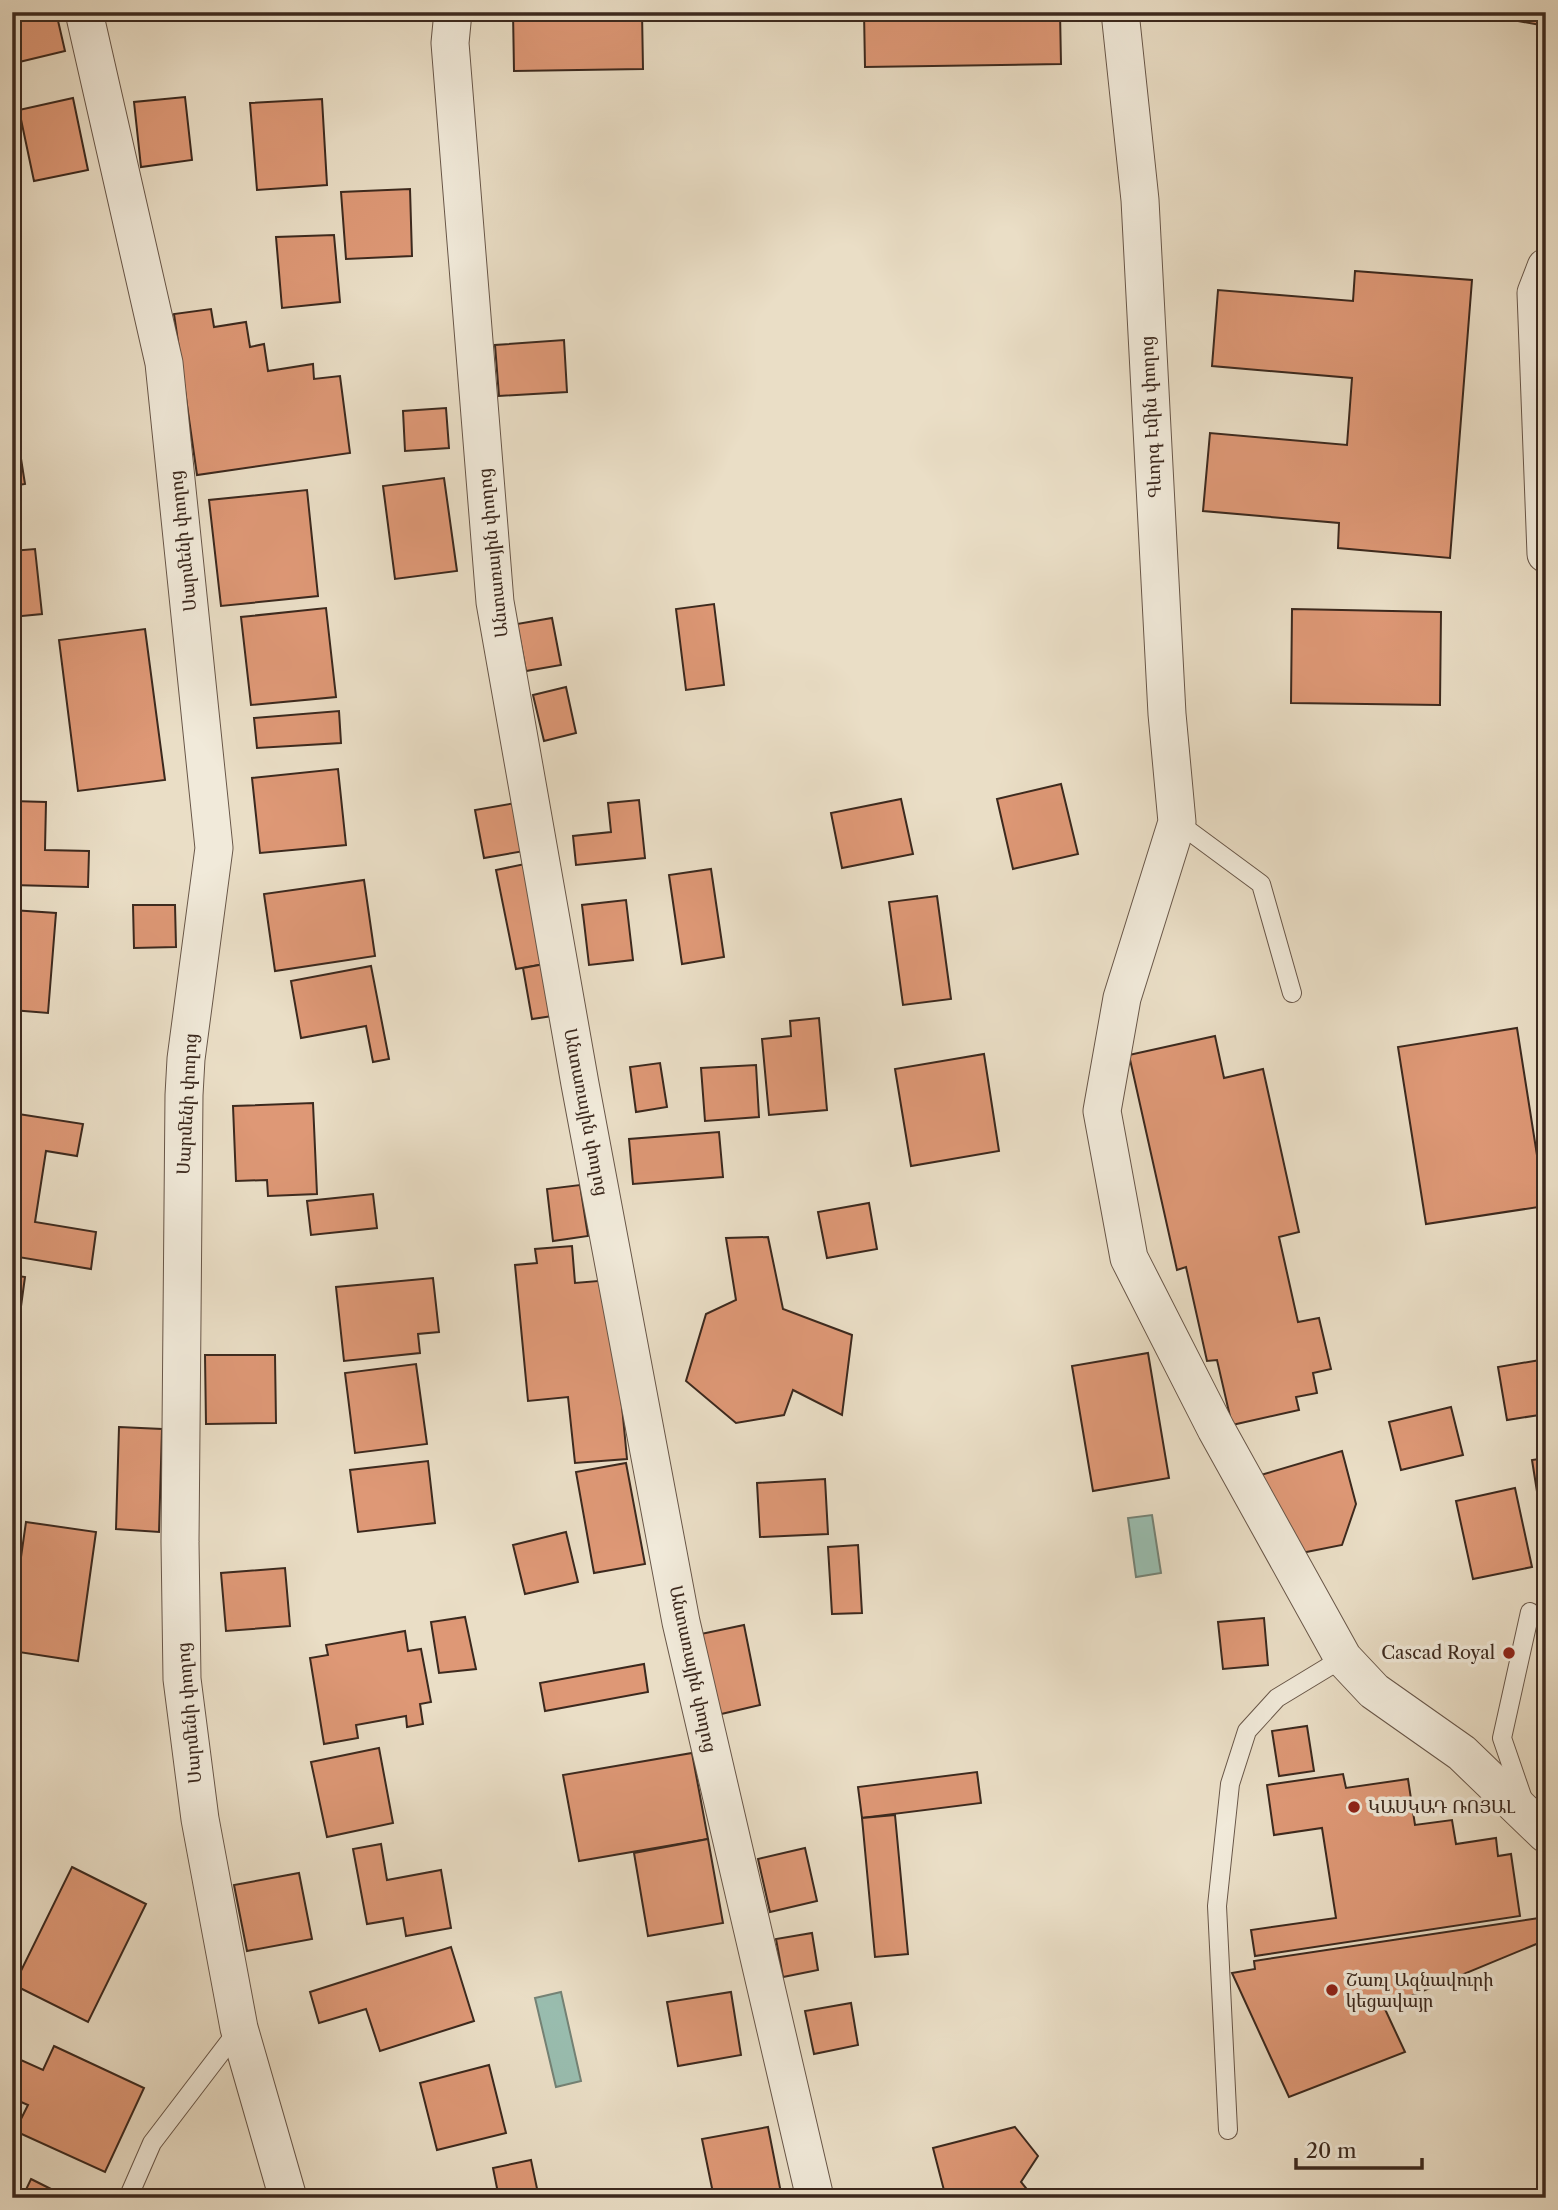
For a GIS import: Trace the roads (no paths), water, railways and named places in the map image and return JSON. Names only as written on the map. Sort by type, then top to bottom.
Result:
[{"type":"street","name":"Սարմենի փողոց","points":[[84,12],[164,363],[214,848],[186,1059],[184,1095],[180,1528],[182,1679],[200,1819],[239,2028],[288,2198]]},
{"type":"street","name":"Անտառային փողոց","points":[[453,12],[450,43],[497,616],[580,1084],[681,1622],[815,2198]]},
{"type":"street","name":"Գևորգ Էմին փողոց","points":[[1120,12],[1140,200],[1167,714],[1177,822]]},
{"type":"street","points":[[1546,267],[1536,293],[1546,554]]},
{"type":"street","points":[[1177,822],[1122,998],[1102,1111],[1129,1258],[1216,1429],[1343,1658],[1374,1691],[1461,1753],[1542,1830]]},
{"type":"lane","points":[[1177,822],[1261,884],[1292,993]]},
{"type":"lane","points":[[1530,1612],[1502,1738],[1520,1792],[1542,1830]]},
{"type":"lane","points":[[1228,2130],[1217,1906],[1230,1784],[1247,1731],[1277,1698],[1343,1658]]},
{"type":"lane","points":[[128,2198],[152,2143],[239,2028]]},
{"type":"place","name":"Cascad Royal","points":[[1509,1653]]},
{"type":"place","name":"ԿԱՍԿԱԴ ՌՈՅԱԼ","points":[[1354,1807]]},
{"type":"place","name":"Շառլ Ազնավուրի կեցավայր","points":[[1332,1990]]}]
